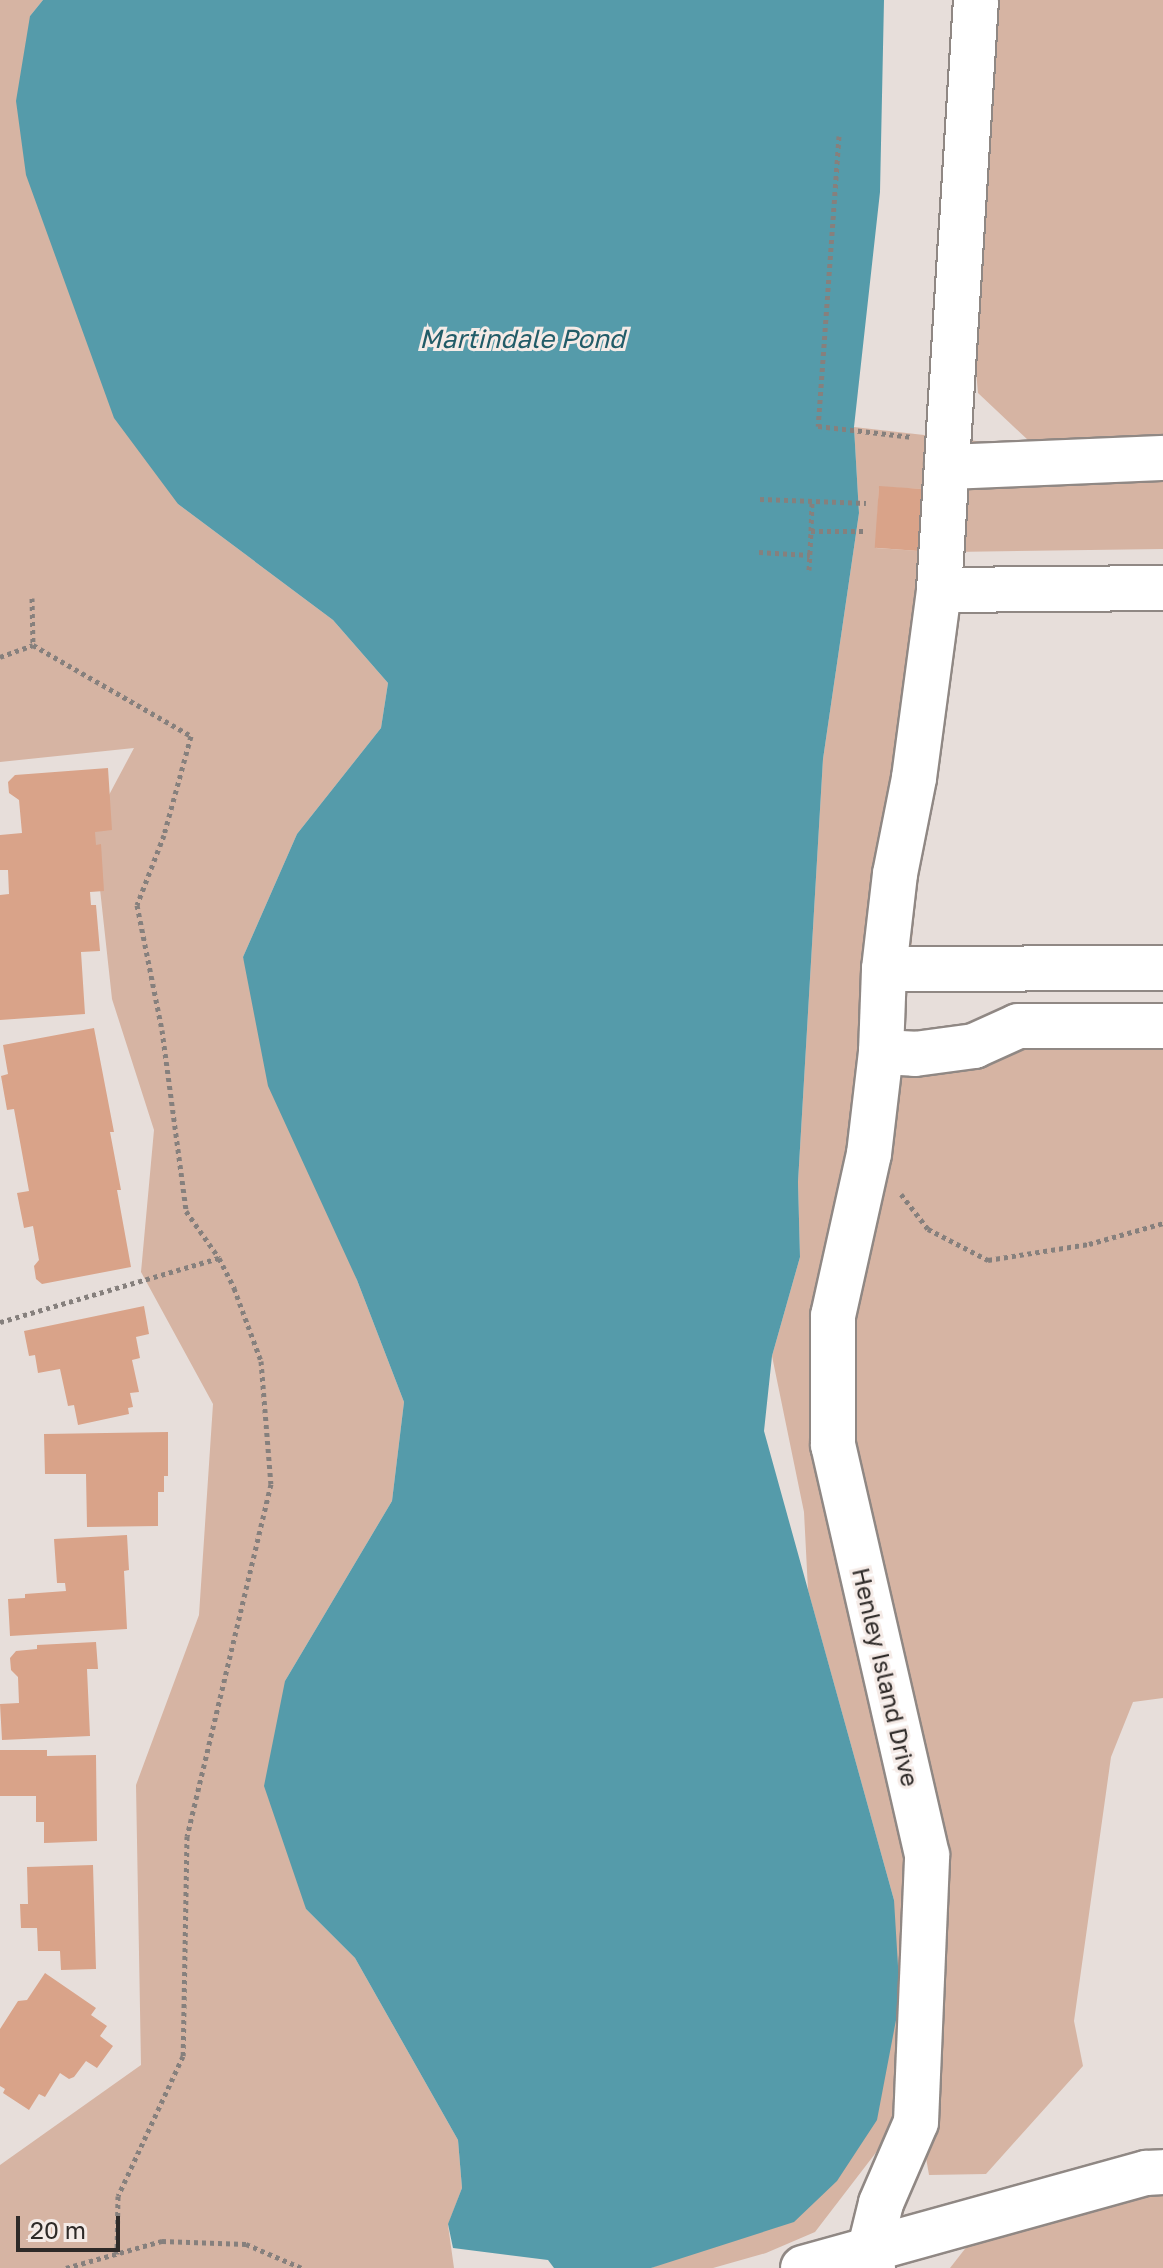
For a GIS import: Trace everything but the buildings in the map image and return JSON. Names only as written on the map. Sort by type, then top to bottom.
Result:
[{"type":"street","name":"Henley Island Drive","points":[[871,2260],[881,2203],[916,2122],[927,1855],[833,1445],[833,1316],[869,1154],[881,1052],[884,969],[895,874],[914,778],[939,590],[976,0]]},
{"type":"street","points":[[947,467],[1163,458]]},
{"type":"street","points":[[939,590],[1163,588]]},
{"type":"street","points":[[884,969],[1163,968]]},
{"type":"street","points":[[881,1052],[915,1054],[974,1046],[1018,1026],[1163,1026]]},
{"type":"street","points":[[803,2268],[871,2260],[1155,2172]]},
{"type":"path","points":[[839,136],[818,426],[878,434]]},
{"type":"path","points":[[760,499],[866,503]]},
{"type":"path","points":[[809,570],[812,501]]},
{"type":"path","points":[[811,531],[866,531]]},
{"type":"path","points":[[759,552],[810,555]]},
{"type":"path","points":[[32,598],[33,645]]},
{"type":"path","points":[[0,657],[33,645],[191,736],[164,835],[137,905],[162,1030],[186,1211],[219,1258],[261,1361],[271,1484],[187,1836],[183,2056],[118,2196],[117,2254]]},
{"type":"path","points":[[869,1154],[928,1229],[988,1260],[1089,1244],[1163,1223]]},
{"type":"path","points":[[0,1322],[219,1258]]},
{"type":"path","points":[[66,2268],[162,2241],[246,2244],[302,2268]]},
{"type":"shaded area","points":[[0,0],[43,0],[30,16],[178,504],[333,620],[388,683],[381,728],[297,834],[243,957],[357,1280],[404,1402],[392,1501],[285,1681],[306,1909],[355,1958],[458,2140],[462,2188],[448,2225],[454,2268],[0,2268],[0,2165],[141,2065],[136,1785],[199,1615],[213,1404],[141,1272],[154,1130],[112,999],[93,825],[134,748],[0,762]]},
{"type":"shaded area","points":[[991,0],[1163,0],[1163,549],[952,552],[901,1046],[1163,1035],[1163,1698],[1133,1702],[1111,1757],[1074,2021],[1083,2066],[986,2174],[929,2175],[914,2088],[881,2146],[815,2232],[766,2253],[713,2268],[651,2268],[668,2261],[894,1900],[808,1590],[804,1512],[772,1356],[800,1257],[798,1182],[823,759],[859,513],[854,427],[994,443],[1029,441],[978,393],[971,315]],"holes":[[[879,487],[923,489],[919,551],[876,548]]]},
{"type":"shaded area","points":[[1163,2193],[1163,2268],[950,2268],[968,2245],[1146,2195]]},
{"type":"water","name":"Martindale Pond","points":[[43,0],[884,0],[880,192],[854,427],[859,513],[823,759],[798,1182],[800,1257],[772,1356],[764,1431],[894,1900],[900,1999],[877,2120],[837,2181],[794,2222],[651,2268],[554,2268],[548,2260],[453,2248],[448,2224],[462,2188],[458,2140],[355,1958],[306,1909],[264,1786],[285,1681],[392,1501],[404,1402],[357,1280],[268,1086],[243,957],[297,834],[381,728],[388,683],[333,620],[178,504],[114,418],[26,175],[16,101],[30,16]]}]
